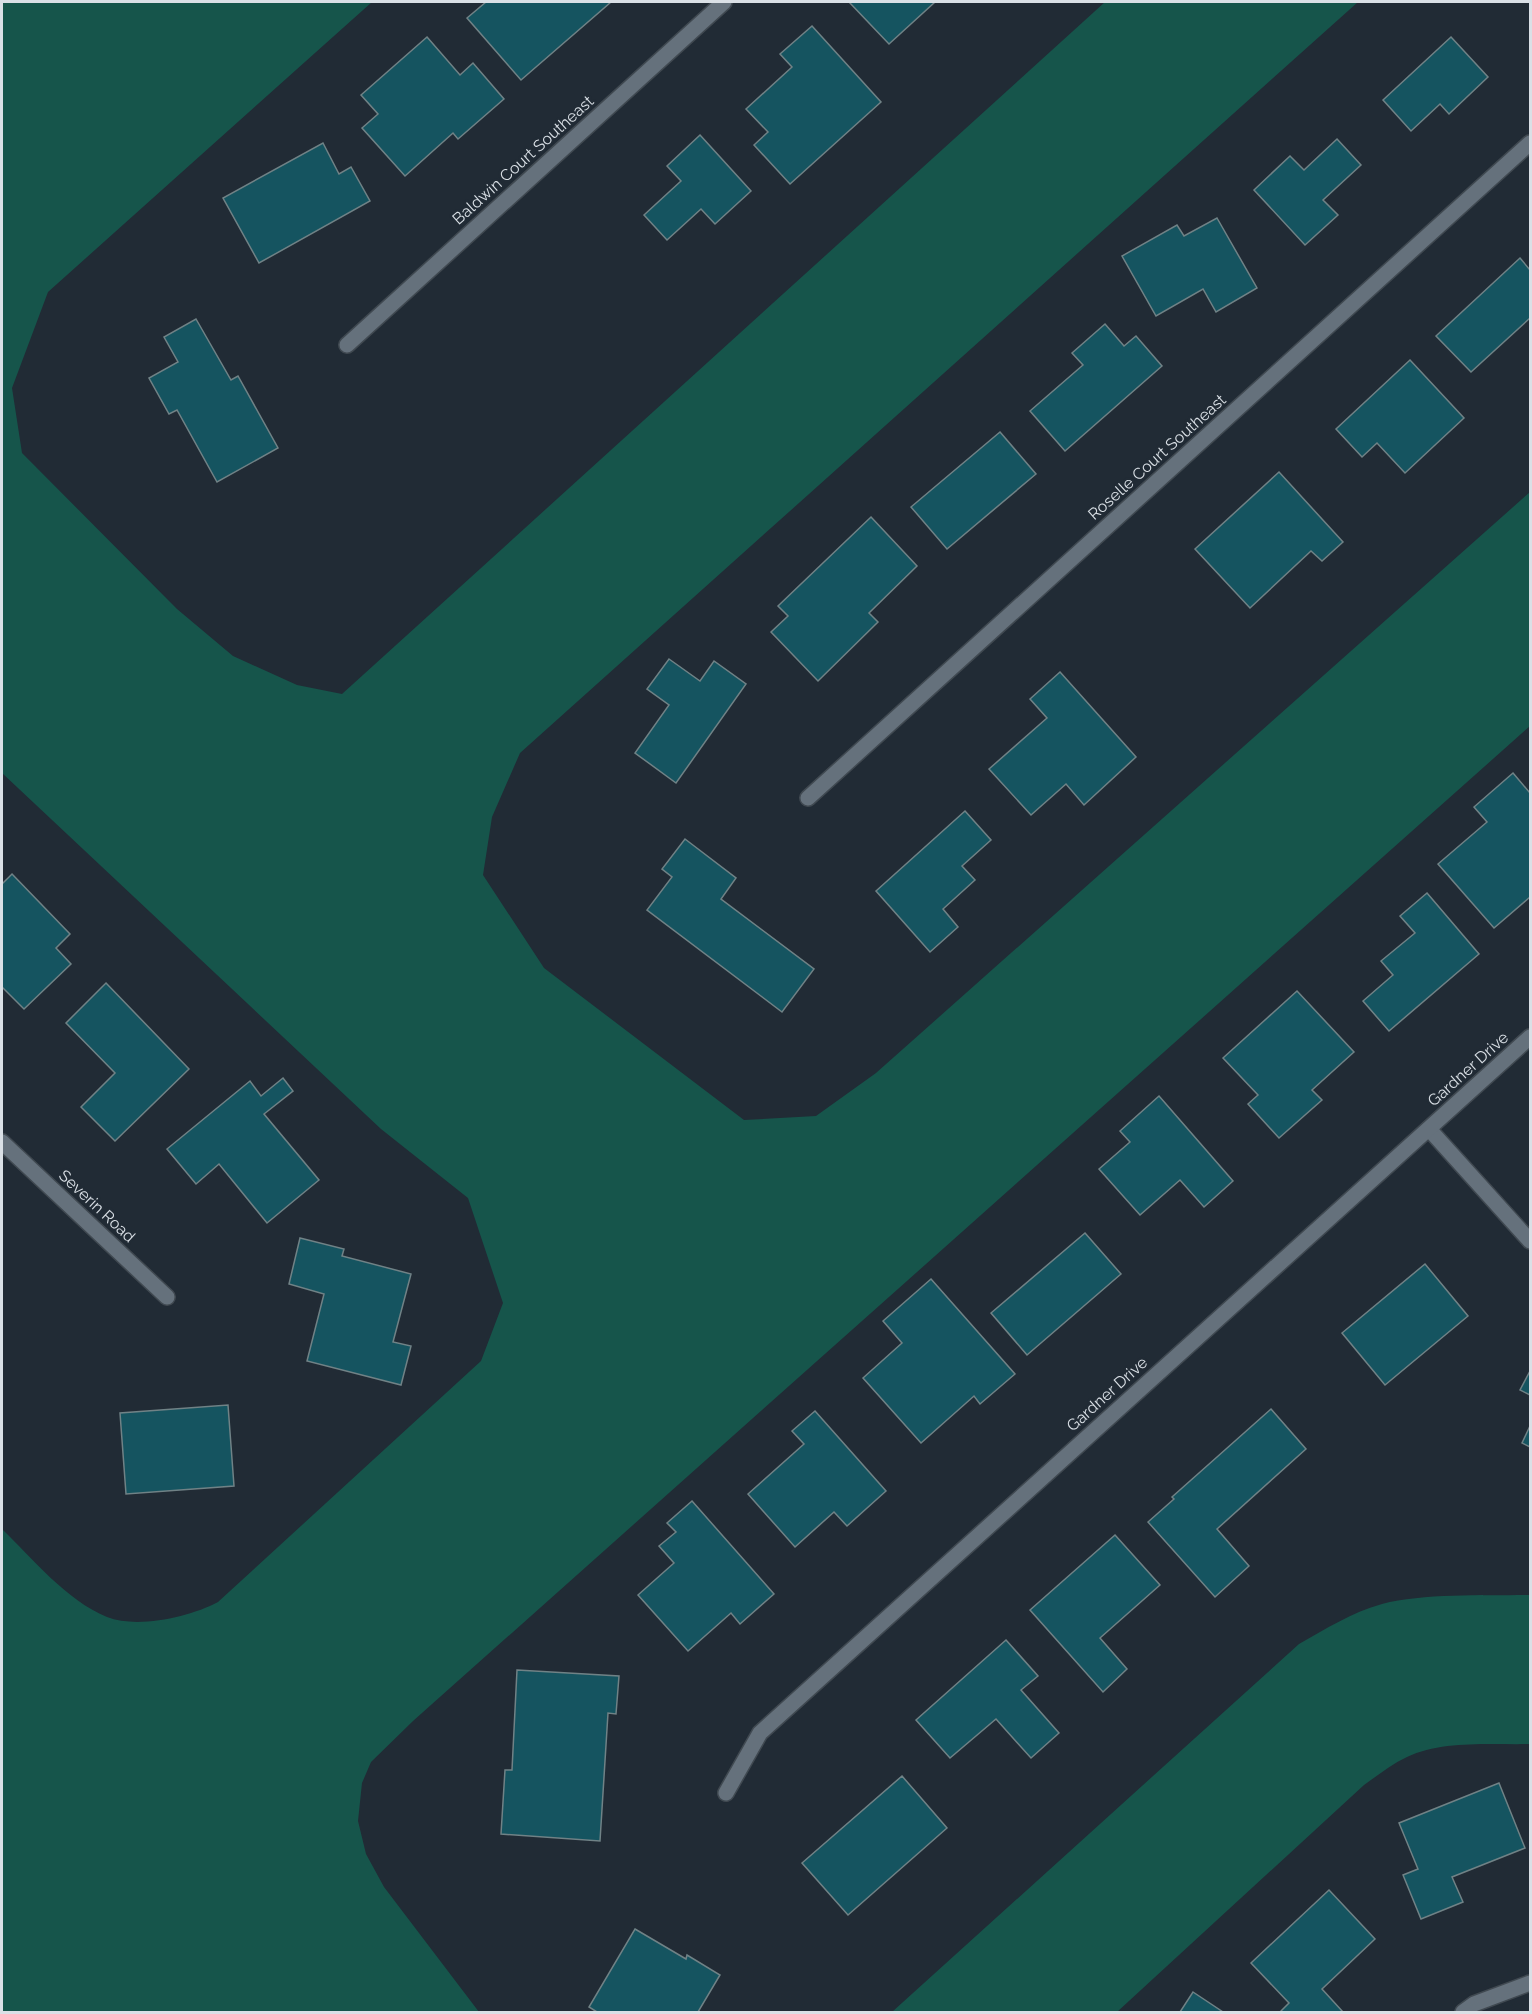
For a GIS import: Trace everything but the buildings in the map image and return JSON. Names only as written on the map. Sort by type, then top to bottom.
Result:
[{"type":"street","name":"Baldwin Court Southeast","points":[[347,345],[724,2]]},
{"type":"street","name":"Roselle Court Southeast","points":[[808,798],[1530,143]]},
{"type":"street","name":"Gardner Drive","points":[[726,1793],[760,1733],[1530,1037]]},
{"type":"street","points":[[1429,1129],[1530,1241]]},
{"type":"street","name":"Severin Road","points":[[2,1142],[167,1297]]},
{"type":"street","points":[[1463,2013],[1474,2004],[1530,1983]]},
{"type":"shaded area","points":[[2,2],[372,2],[48,292],[12,388],[22,453],[177,609],[233,656],[297,685],[342,694],[1105,2],[1358,2],[520,753],[492,817],[483,875],[544,968],[744,1120],[816,1116],[876,1073],[1530,492],[1530,726],[413,1721],[371,1762],[362,1783],[358,1821],[366,1854],[384,1887],[479,2012],[2,2012],[2,1529],[64,1590],[92,1610],[107,1617],[133,1622],[163,1620],[178,1617],[218,1602],[481,1361],[503,1303],[468,1198],[381,1129],[2,773]]},
{"type":"shaded area","points":[[1475,1595],[1530,1595],[1530,1744],[1468,1744],[1436,1748],[1407,1757],[1390,1766],[1364,1785],[1117,2012],[892,2012],[1299,1644],[1350,1616],[1371,1607],[1399,1600]]}]
